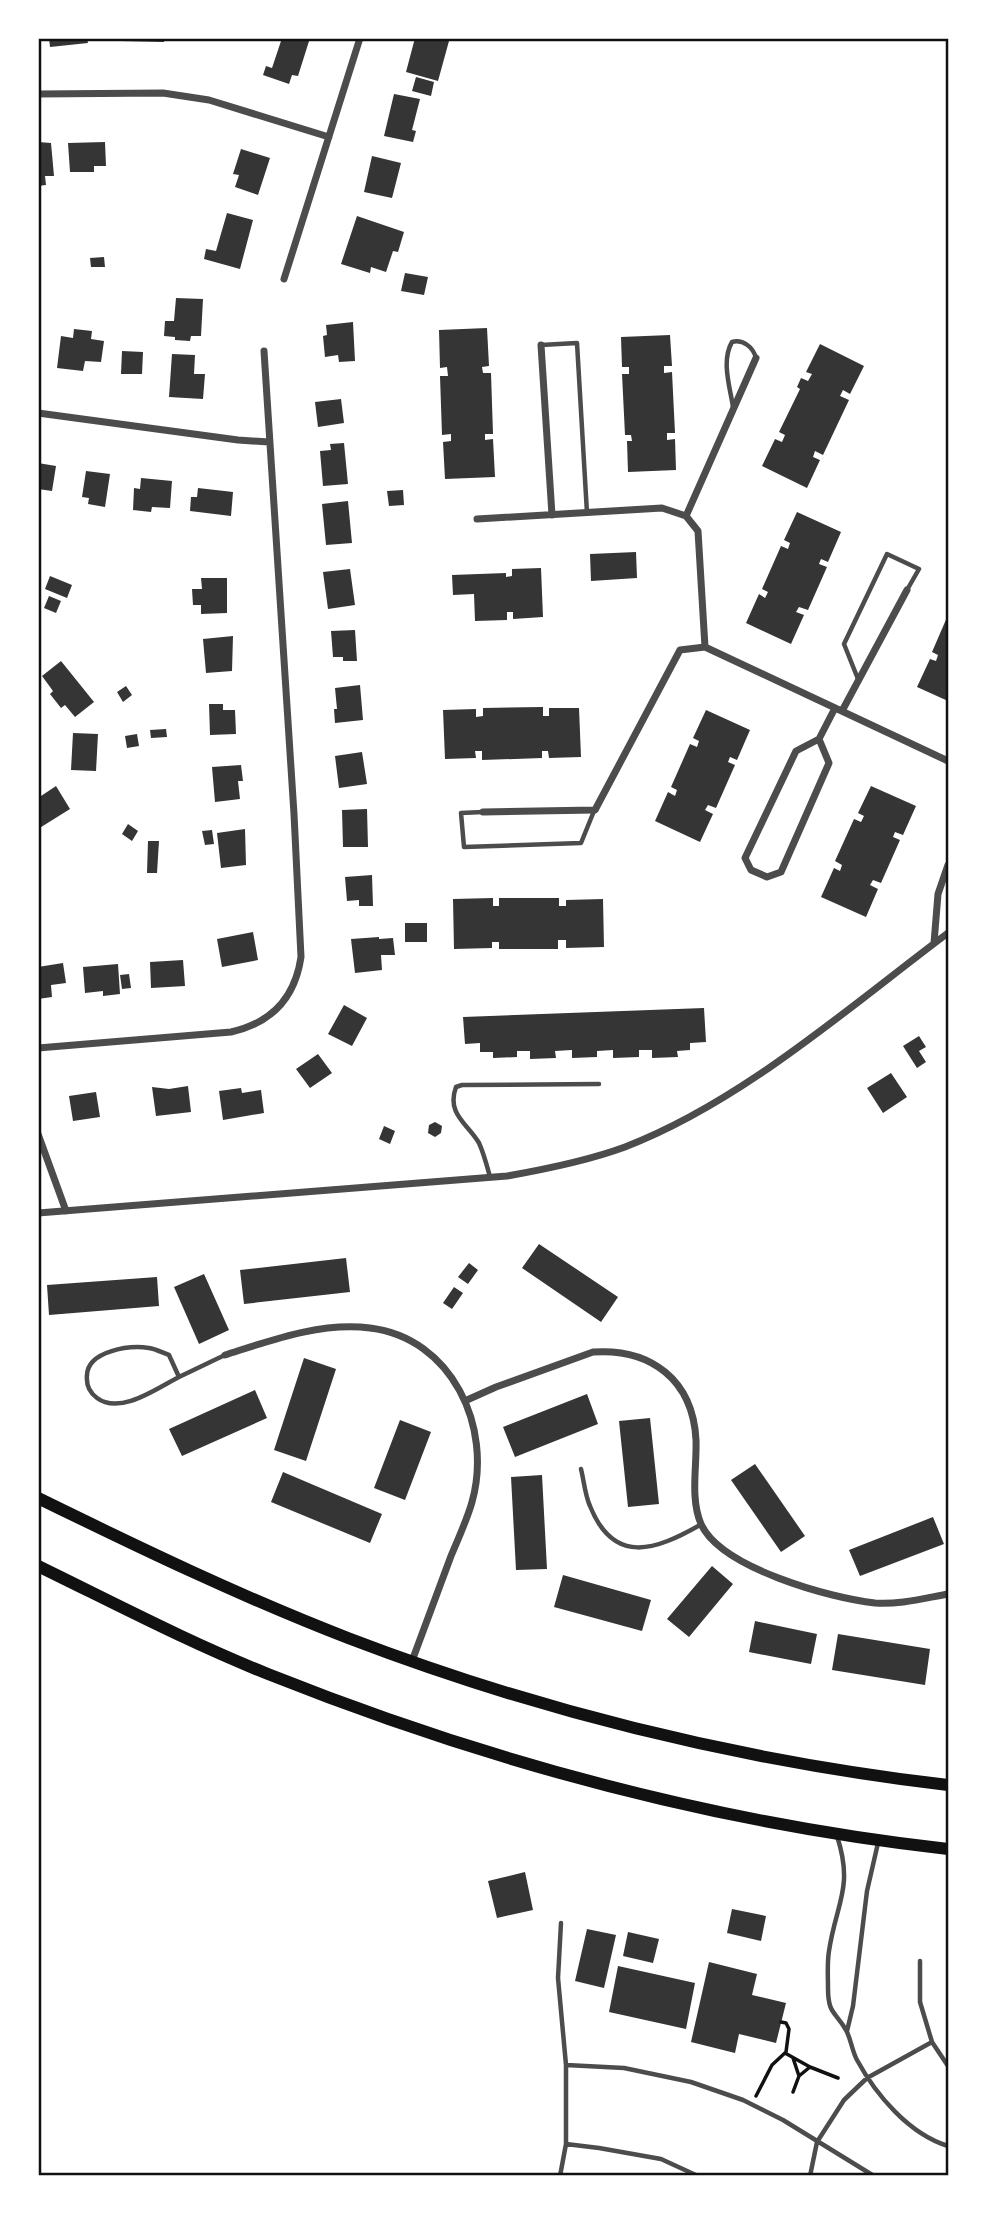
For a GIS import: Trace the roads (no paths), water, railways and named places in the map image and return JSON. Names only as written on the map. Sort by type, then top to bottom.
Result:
[{"type":"main road","points":[[38,1498],[274,1608],[412,1661],[489,1687],[647,1732],[726,1750],[825,1768],[948,1785]]},
{"type":"main road","points":[[38,1566],[267,1674],[430,1733],[579,1779],[691,1805],[835,1832],[948,1849]]},
{"type":"street","points":[[284,279],[360,38]]},
{"type":"street","points":[[38,94],[163,93],[209,100],[329,137]]},
{"type":"street","points":[[541,345],[552,515]]},
{"type":"street","points":[[38,1048],[231,1032],[250,1027],[268,1017],[284,1002],[296,979],[301,957],[294,814],[264,351]]},
{"type":"street","points":[[686,516],[757,358]]},
{"type":"street","points":[[38,413],[268,442]]},
{"type":"street","points":[[477,519],[662,508],[686,516],[698,531],[705,647]]},
{"type":"street","points":[[819,739],[829,763],[781,872],[767,877],[751,870],[745,858],[796,751],[819,739],[839,710],[859,680],[907,590]]},
{"type":"street","points":[[483,812],[594,810],[680,650],[705,647],[948,761]]},
{"type":"street","points":[[934,943],[938,894],[948,865]]},
{"type":"street","points":[[38,1213],[491,1177],[546,1170],[605,1154],[691,1115],[782,1059],[948,933]]},
{"type":"street","points":[[38,1134],[65,1211]]},
{"type":"street","points":[[225,1355],[275,1338],[302,1333],[331,1328],[371,1328],[416,1344],[432,1355],[451,1376],[467,1400],[477,1453],[473,1501],[412,1661]]},
{"type":"street","points":[[467,1400],[593,1352],[627,1353],[661,1368],[678,1384],[692,1417],[696,1438],[695,1504],[701,1524],[710,1538],[730,1554],[753,1568],[780,1579],[877,1603],[948,1594]]},
{"type":"lane","points":[[734,409],[727,350],[732,342],[738,340],[748,345],[757,358]]},
{"type":"lane","points":[[541,345],[577,344],[587,513]]},
{"type":"lane","points":[[859,680],[844,644],[887,554],[919,569],[907,590]]},
{"type":"lane","points":[[483,812],[461,813],[464,847],[581,843],[594,810]]},
{"type":"lane","points":[[491,1177],[476,1138],[460,1121],[454,1093],[456,1087],[598,1084]]},
{"type":"lane","points":[[179,1377],[169,1355],[149,1348],[110,1350],[91,1362],[87,1372],[87,1384],[92,1394],[101,1401],[110,1404],[130,1401],[149,1395],[225,1355]]},
{"type":"lane","points":[[581,1469],[589,1504],[598,1523],[623,1545],[641,1548],[660,1546],[701,1524]]},
{"type":"lane","points":[[835,1832],[844,1858],[845,1890],[829,1951],[830,2010],[847,2031],[855,2057],[867,2078],[888,2105],[911,2126],[948,2146]]},
{"type":"lane","points":[[847,2031],[853,2006],[867,1891],[879,1839]]},
{"type":"lane","points":[[560,2175],[566,2144],[566,2066],[558,1978],[561,1923]]},
{"type":"lane","points":[[920,1961],[920,2002],[932,2042],[948,2066]]},
{"type":"lane","points":[[810,2175],[817,2142],[844,2100],[867,2078],[932,2042]]},
{"type":"lane","points":[[566,2066],[624,2068],[691,2082],[752,2105],[874,2175]]},
{"type":"lane","points":[[566,2144],[661,2159],[698,2175]]}]
